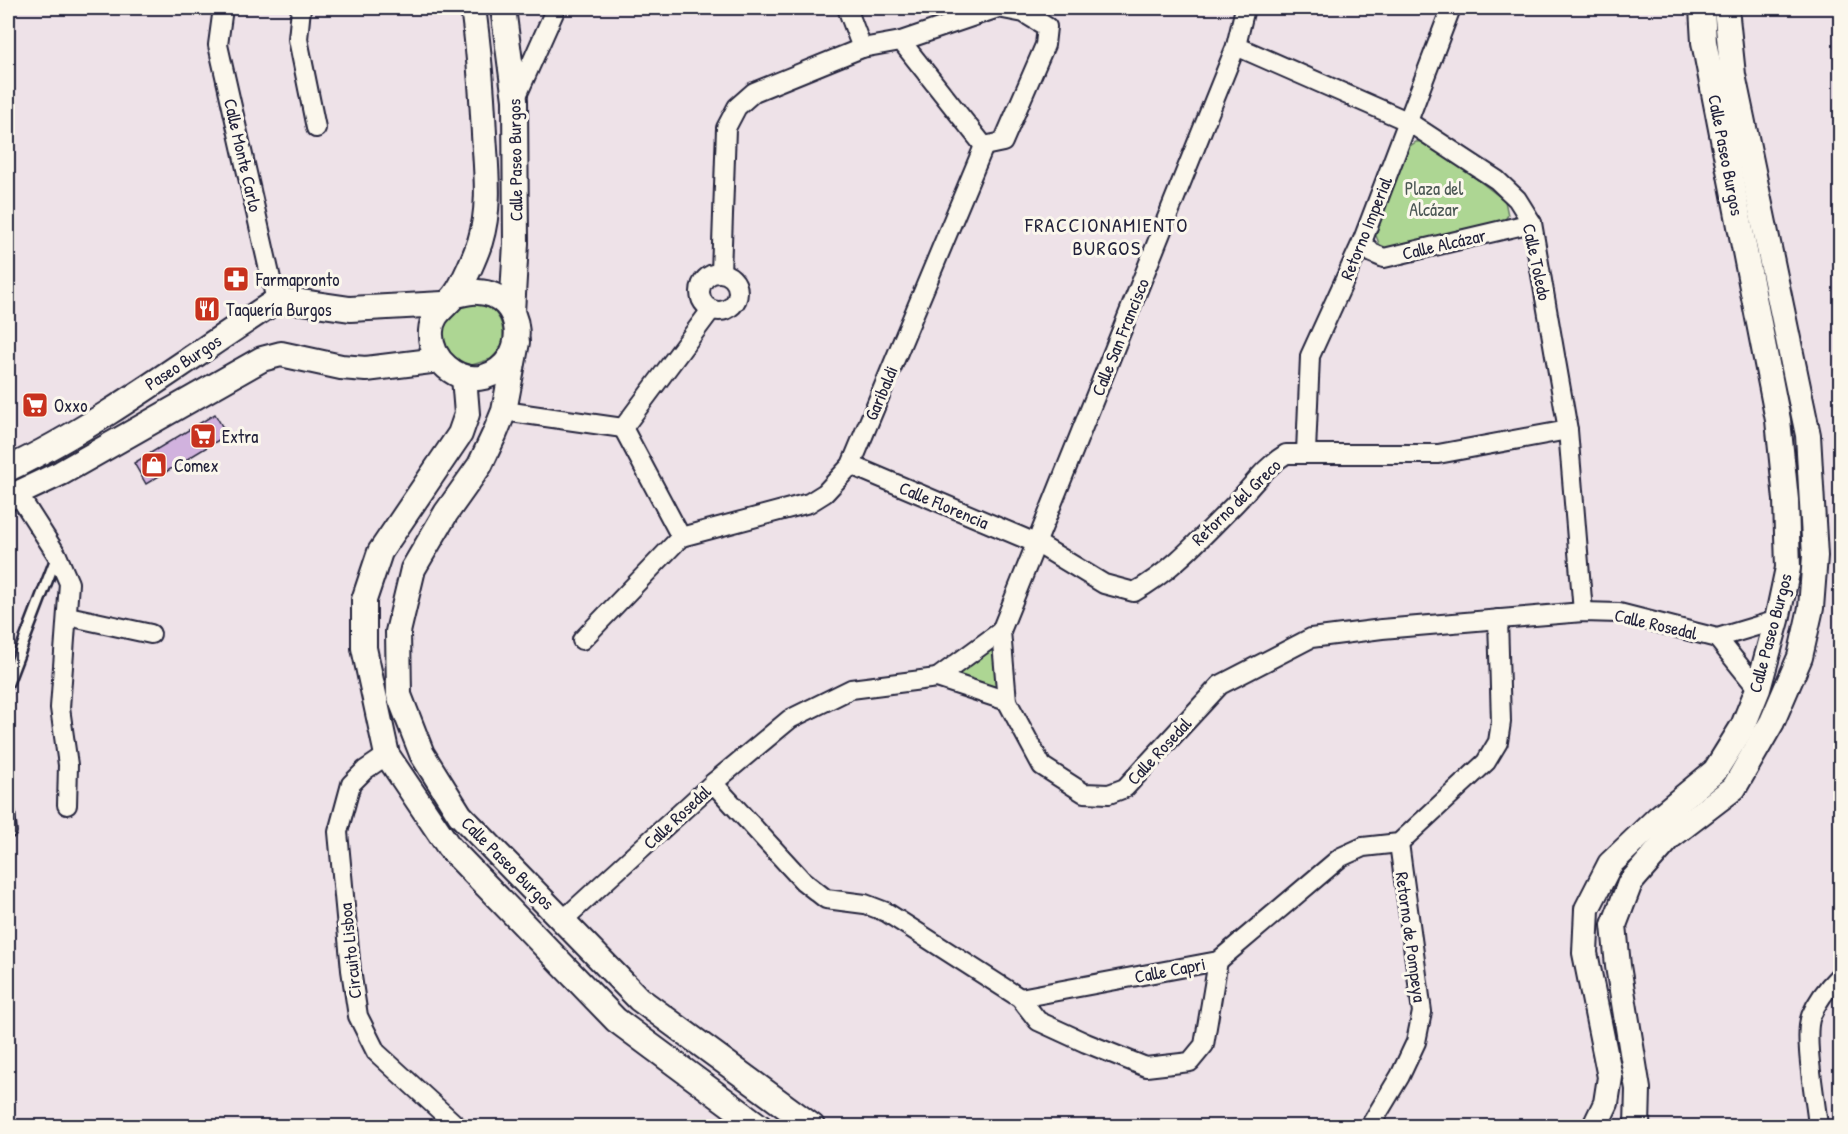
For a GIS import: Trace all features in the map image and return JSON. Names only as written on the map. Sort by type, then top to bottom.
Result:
[{"type":"street","name":"Calle Monte Carlo","points":[[223,8],[218,45],[276,301]]},
{"type":"street","points":[[301,8],[298,39],[316,128]]},
{"type":"street","name":"Calle Paseo Burgos","points":[[449,300],[480,243],[488,203],[479,49],[473,8]]},
{"type":"street","name":"Calle Paseo Burgos","points":[[503,8],[515,100],[516,243],[512,312]]},
{"type":"street","points":[[515,100],[556,8]]},
{"type":"street","points":[[847,8],[862,48]]},
{"type":"street","points":[[721,273],[726,128],[737,107],[753,92],[862,48],[901,41],[998,8],[1025,10],[1047,27],[1045,45],[1003,142],[984,146],[901,41]]},
{"type":"street","name":"Calle San Francisco","points":[[1007,701],[1001,631],[1038,544],[1236,46],[1245,8]]},
{"type":"street","name":"Retorno Imperial","points":[[1306,452],[1310,356],[1362,242],[1451,8]]},
{"type":"street","name":"Calle Paseo Burgos","points":[[1637,1126],[1638,1089],[1618,966],[1614,925],[1630,883],[1670,837],[1734,788],[1772,722],[1800,657],[1810,608],[1815,556],[1808,435],[1762,214],[1742,175],[1704,42],[1702,8]]},
{"type":"street","name":"Calle Paseo Burgos","points":[[1595,1126],[1606,1103],[1610,1077],[1585,953],[1587,909],[1610,864],[1658,818],[1715,771],[1743,726],[1758,689],[1778,620],[1788,568],[1786,500],[1778,420],[1738,216],[1742,175],[1726,8]]},
{"type":"street","name":"Calle Toledo","points":[[1236,46],[1407,121],[1497,180],[1517,199],[1532,224],[1568,430],[1583,612]]},
{"type":"street","name":"Garibaldi","points":[[681,537],[809,503],[825,493],[850,465],[984,146]]},
{"type":"street","points":[[1738,216],[1746,211],[1755,210],[1762,214]]},
{"type":"street","name":"Calle Alcázar","points":[[1362,242],[1372,253],[1384,258],[1532,224]]},
{"type":"street","points":[[721,273],[727,275],[736,284],[738,297],[730,308],[724,311],[711,310],[702,300],[701,287],[708,277],[721,273]]},
{"type":"street","points":[[276,301],[302,302],[350,309],[449,300],[478,291],[497,298],[512,312],[517,327],[517,342],[511,358],[499,371],[482,378],[464,377],[450,371],[439,360],[432,347],[431,332],[434,317],[449,300]]},
{"type":"street","name":"Paseo Burgos","points":[[8,469],[44,452],[276,301]]},
{"type":"street","points":[[623,428],[711,310]]},
{"type":"street","name":"Calle Paseo Burgos","points":[[517,342],[504,411],[480,465],[446,513],[413,569],[398,632],[399,695],[422,754],[460,815],[639,999],[665,1021],[812,1126]]},
{"type":"street","name":"Paseo Burgos","points":[[13,496],[61,473],[262,359],[281,354],[341,367],[366,369],[439,360]]},
{"type":"street","name":"Calle Paseo Burgos","points":[[464,377],[467,414],[460,434],[380,552],[364,600],[364,648],[387,754],[449,847],[616,1020],[759,1126]]},
{"type":"street","points":[[504,411],[623,428]]},
{"type":"street","points":[[90,423],[105,448]]},
{"type":"street","points":[[582,640],[681,537],[623,428]]},
{"type":"street","name":"Retorno del Greco","points":[[1038,544],[1104,584],[1134,592],[1154,581],[1234,505],[1271,463],[1286,454],[1306,452],[1438,454],[1568,430]]},
{"type":"street","points":[[44,452],[61,473]]},
{"type":"street","name":"Calle Florencia","points":[[850,465],[1038,544]]},
{"type":"street","points":[[13,496],[57,555],[69,584],[60,708],[68,765],[67,805]]},
{"type":"street","name":"Calle Rosedal","points":[[563,920],[713,783],[790,719],[851,689],[937,678],[1007,701],[1042,766],[1084,793],[1109,794],[1125,788],[1220,685],[1311,638],[1583,612],[1619,613],[1717,638],[1778,620]]},
{"type":"street","points":[[68,616],[151,634]]},
{"type":"street","points":[[1399,843],[1486,762],[1498,742],[1501,722],[1498,619]]},
{"type":"street","points":[[937,678],[1001,631]]},
{"type":"street","name":"Calle Rosedal","points":[[1717,638],[1758,689]]},
{"type":"street","name":"Circuito Lisboa","points":[[387,754],[351,784],[338,832],[358,1016],[376,1052],[458,1126]]},
{"type":"street","points":[[1715,771],[1734,788]]},
{"type":"street","points":[[713,783],[803,881],[826,899],[865,904],[886,912],[1020,998],[1038,1021],[1146,1068],[1190,1062],[1204,1045],[1218,961]]},
{"type":"street","name":"Calle Capri","points":[[1020,998],[1218,961],[1341,857],[1364,847],[1399,843]]},
{"type":"street","name":"Retorno de Pompeya","points":[[1370,1126],[1400,1076],[1416,1042],[1422,1012],[1399,843]]},
{"type":"street","points":[[1818,1126],[1809,1039],[1810,1017],[1828,988],[1840,975]]},
{"type":"street","points":[[616,1020],[632,1015],[639,999]]},
{"type":"street","points":[[647,1045],[650,1027],[665,1021]]},
{"type":"lane","points":[[8,683],[57,555]]},
{"type":"lane","points":[[8,796],[11,832]]},
{"type":"green space","name":"Plaza del Alcázar","points":[[1428,141],[1505,201],[1508,215],[1503,223],[1389,253],[1381,248],[1374,231],[1410,146],[1416,142]]},
{"type":"green space","points":[[481,300],[493,310],[500,320],[503,346],[491,359],[469,366],[447,351],[442,326],[448,308]]},
{"type":"green space","points":[[992,645],[1004,693],[958,675]]},
{"type":"building","points":[[215,414],[227,435],[146,484],[134,463]]},
{"type":"place","name":"Farmapronto","points":[[236,279]]},
{"type":"place","name":"Taquería Burgos","points":[[207,309]]},
{"type":"place","name":"Oxxo","points":[[35,405]]},
{"type":"place","name":"Extra","points":[[203,436]]},
{"type":"place","name":"Comex","points":[[154,465]]},
{"type":"district","name":"FRACCIONAMIENTO BURGOS","points":[[1107,236]]}]
